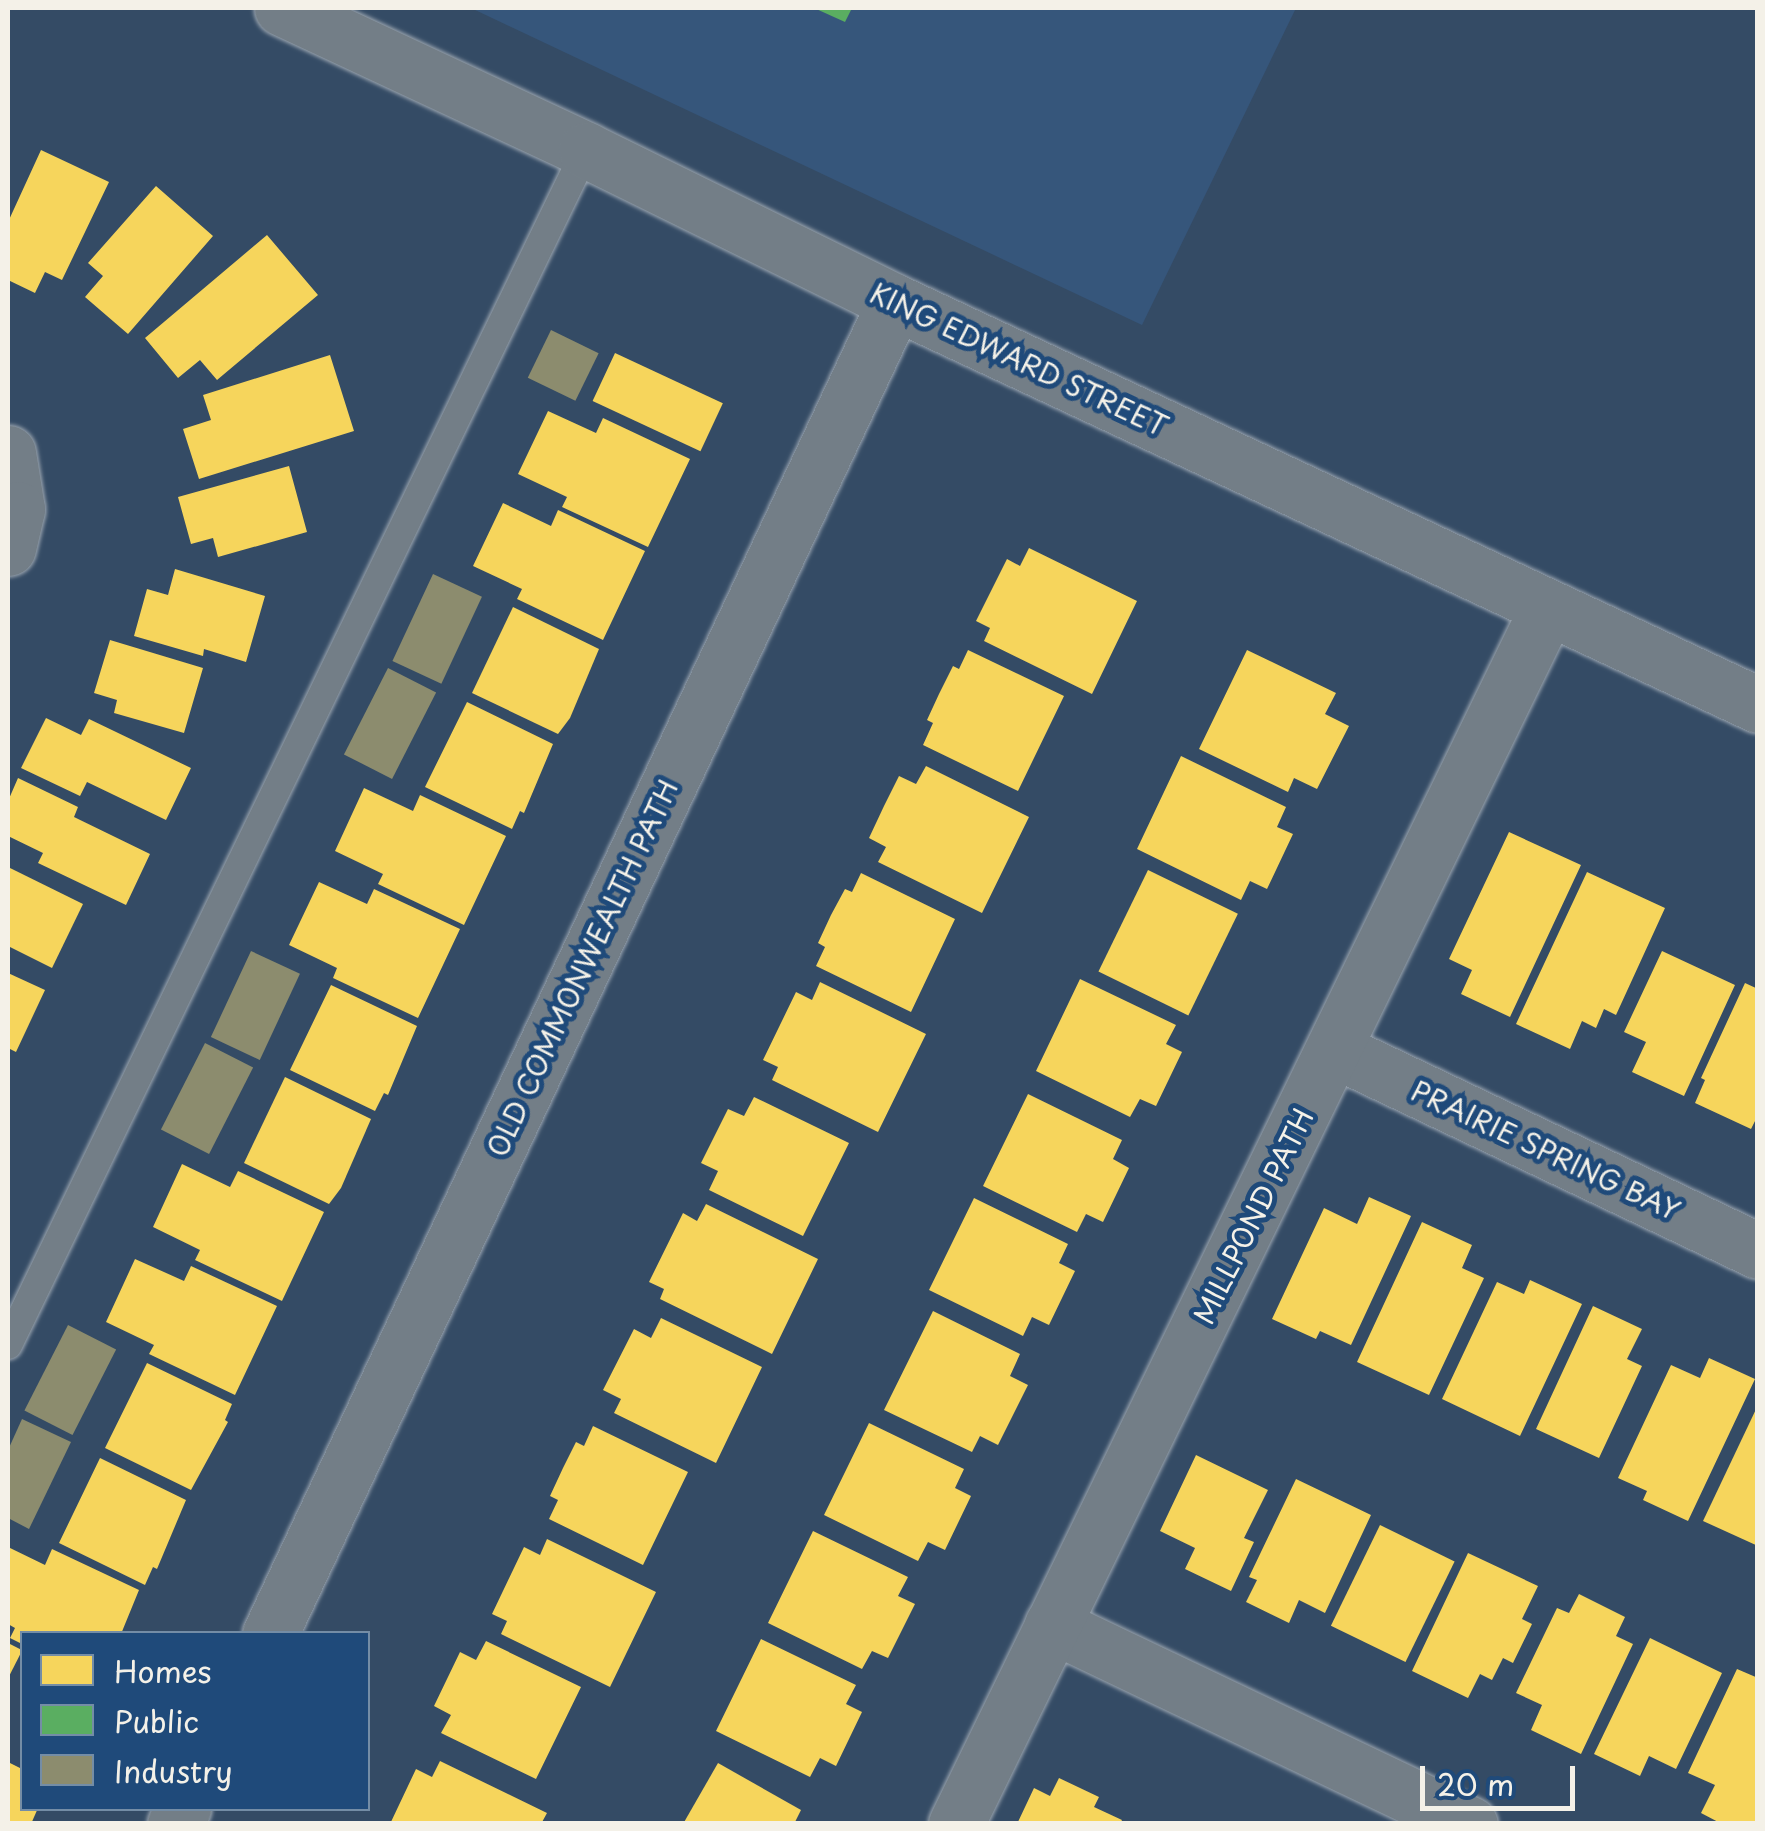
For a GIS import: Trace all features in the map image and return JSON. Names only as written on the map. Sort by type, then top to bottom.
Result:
[{"type":"street","name":"KING EDWARD STREET","points":[[282,8],[586,150],[895,302],[1758,705]]},
{"type":"street","name":"OLD COMMONWEALTH PATH","points":[[271,1631],[895,302]]},
{"type":"street","points":[[8,453],[17,509],[8,548]]},
{"type":"street","name":"MILLPOND PATH","points":[[956,1824],[1548,607]]},
{"type":"street","name":"PRAIRIE SPRING BAY","points":[[1335,1050],[1758,1251]]},
{"type":"street","points":[[1052,1625],[1470,1824]]},
{"type":"lane","points":[[8,1345],[586,150]]},
{"type":"shaded area","points":[[471,8],[1296,8],[1142,325]]},
{"type":"building: Homes","points":[[41,150],[109,182],[62,280],[45,272],[35,293],[8,280],[8,222]]},
{"type":"building: Homes","points":[[156,186],[213,236],[128,334],[85,297],[103,276],[88,263]]},
{"type":"building: Homes","points":[[267,235],[318,295],[217,380],[200,360],[178,378],[145,338]]},
{"type":"building: Homes","points":[[615,353],[723,403],[700,451],[593,401]]},
{"type":"building: Homes","points":[[330,355],[354,431],[199,479],[183,429],[211,420],[203,395]]},
{"type":"building: Homes","points":[[548,411],[596,433],[603,418],[690,459],[648,547],[562,507],[567,497],[518,474]]},
{"type":"building: Homes","points":[[289,466],[307,532],[218,557],[213,538],[191,544],[178,497]]},
{"type":"building: Homes","points":[[503,503],[551,526],[558,510],[645,551],[603,640],[517,599],[522,589],[473,566]]},
{"type":"building: Homes","points":[[1029,548],[1137,601],[1092,694],[984,641],[990,628],[976,621],[1007,559],[1020,566]]},
{"type":"building: Homes","points":[[175,569],[265,596],[246,662],[204,649],[203,656],[134,636],[147,589],[168,595]]},
{"type":"building: Homes","points":[[513,607],[599,649],[570,718],[558,734],[472,693]]},
{"type":"building: Homes","points":[[110,640],[203,668],[184,733],[114,713],[117,700],[94,693]]},
{"type":"building: Homes","points":[[968,650],[1064,696],[1018,791],[923,745],[933,723],[927,720],[939,694],[953,666],[959,669]]},
{"type":"building: Homes","points":[[1247,650],[1336,693],[1325,714],[1349,726],[1317,789],[1294,778],[1288,792],[1199,749]]},
{"type":"building: Homes","points":[[467,702],[553,744],[524,813],[520,811],[512,829],[425,787]]},
{"type":"building: Homes","points":[[46,718],[81,735],[89,719],[191,768],[166,820],[87,782],[80,796],[21,768]]},
{"type":"building: Homes","points":[[1181,756],[1286,807],[1277,827],[1293,834],[1267,889],[1250,881],[1241,900],[1137,849]]},
{"type":"building: Homes","points":[[926,766],[1029,817],[982,913],[878,862],[886,847],[869,838],[899,776],[916,784]]},
{"type":"building: Homes","points":[[18,778],[78,807],[74,817],[150,854],[126,905],[38,863],[43,853],[8,836],[8,801]]},
{"type":"building: Homes","points":[[364,788],[413,811],[420,795],[506,836],[464,925],[378,884],[383,874],[335,851]]},
{"type":"building: Homes","points":[[1509,832],[1581,865],[1510,1017],[1461,994],[1472,970],[1449,959]]},
{"type":"building: Homes","points":[[8,867],[83,904],[52,968],[8,946]]},
{"type":"building: Homes","points":[[1148,870],[1238,914],[1188,1015],[1098,972]]},
{"type":"building: Homes","points":[[1587,872],[1665,908],[1616,1015],[1604,1009],[1596,1028],[1582,1021],[1570,1049],[1516,1024]]},
{"type":"building: Homes","points":[[861,873],[955,919],[911,1012],[816,966],[825,947],[818,943],[831,915],[845,889],[852,892]]},
{"type":"building: Homes","points":[[319,882],[367,904],[374,889],[460,929],[418,1018],[333,978],[337,968],[289,945]]},
{"type":"building: Homes","points":[[1662,951],[1735,985],[1684,1096],[1632,1072],[1646,1042],[1624,1032]]},
{"type":"building: Homes","points":[[8,973],[45,990],[16,1052],[8,1048]]},
{"type":"building: Homes","points":[[1080,979],[1176,1025],[1166,1044],[1182,1052],[1156,1106],[1140,1099],[1130,1117],[1036,1071]]},
{"type":"building: Homes","points":[[820,982],[926,1034],[878,1132],[772,1080],[778,1067],[763,1060],[796,992],[812,1000]]},
{"type":"building: Homes","points":[[1745,983],[1758,989],[1758,1115],[1751,1129],[1695,1103],[1705,1080],[1701,1078]]},
{"type":"building: Homes","points":[[331,985],[417,1026],[388,1095],[384,1093],[375,1111],[290,1070]]},
{"type":"building: Homes","points":[[285,1077],[371,1119],[341,1188],[329,1204],[244,1163]]},
{"type":"building: Homes","points":[[1028,1094],[1122,1140],[1113,1159],[1129,1168],[1103,1222],[1086,1214],[1077,1232],[983,1186]]},
{"type":"building: Homes","points":[[754,1097],[849,1143],[803,1236],[709,1190],[718,1171],[701,1163],[728,1109],[744,1116]]},
{"type":"building: Homes","points":[[182,1164],[230,1187],[238,1171],[324,1212],[282,1301],[195,1260],[200,1250],[153,1227]]},
{"type":"building: Homes","points":[[1369,1197],[1411,1216],[1351,1345],[1320,1331],[1316,1339],[1272,1319],[1324,1208],[1357,1224]]},
{"type":"building: Homes","points":[[974,1198],[1068,1244],[1059,1263],[1075,1271],[1049,1325],[1032,1317],[1023,1336],[929,1290]]},
{"type":"building: Homes","points":[[706,1204],[818,1259],[772,1354],[660,1299],[664,1289],[649,1282],[683,1213],[697,1221]]},
{"type":"building: Homes","points":[[1422,1222],[1472,1245],[1462,1268],[1484,1278],[1429,1395],[1357,1362]]},
{"type":"building: Homes","points":[[135,1259],[184,1281],[191,1266],[277,1306],[235,1395],[149,1354],[154,1345],[106,1322]]},
{"type":"building: Homes","points":[[1530,1280],[1582,1304],[1520,1436],[1442,1399],[1497,1282],[1524,1294]]},
{"type":"building: Homes","points":[[1593,1306],[1642,1329],[1627,1359],[1642,1366],[1599,1458],[1536,1429]]},
{"type":"building: Homes","points":[[933,1311],[1020,1354],[1010,1376],[1028,1385],[998,1445],[980,1436],[972,1452],[884,1410]]},
{"type":"building: Homes","points":[[661,1318],[762,1367],[716,1463],[614,1413],[621,1399],[603,1390],[634,1329],[651,1338]]},
{"type":"building: Homes","points":[[1709,1358],[1755,1379],[1688,1521],[1643,1500],[1647,1491],[1618,1478],[1671,1365],[1700,1378]]},
{"type":"building: Homes","points":[[147,1363],[232,1404],[225,1420],[228,1422],[191,1490],[105,1448]]},
{"type":"building: Homes","points":[[1758,1405],[1758,1546],[1703,1521]]},
{"type":"building: Homes","points":[[869,1423],[964,1469],[955,1488],[971,1496],[945,1550],[928,1542],[918,1561],[824,1515]]},
{"type":"building: Homes","points":[[593,1426],[688,1472],[643,1565],[549,1519],[558,1500],[550,1496],[563,1468],[576,1442],[584,1446]]},
{"type":"building: Homes","points":[[1196,1455],[1268,1490],[1244,1538],[1254,1542],[1231,1591],[1185,1569],[1195,1548],[1160,1531]]},
{"type":"building: Homes","points":[[100,1458],[186,1500],[157,1569],[153,1567],[145,1585],[59,1543]]},
{"type":"building: Homes","points":[[1296,1479],[1371,1515],[1325,1613],[1299,1600],[1289,1623],[1246,1602],[1257,1580],[1249,1577]]},
{"type":"building: Homes","points":[[1380,1525],[1455,1561],[1406,1662],[1331,1626]]},
{"type":"building: Homes","points":[[813,1531],[908,1577],[898,1596],[915,1604],[888,1658],[872,1651],[862,1669],[768,1623]]},
{"type":"building: Homes","points":[[547,1539],[656,1592],[610,1687],[501,1634],[507,1621],[492,1614],[524,1547],[540,1555]]},
{"type":"building: Homes","points":[[8,1547],[45,1565],[52,1549],[139,1590],[122,1631],[20,1631],[20,1643],[10,1638],[15,1628],[8,1624]]},
{"type":"building: Homes","points":[[1468,1553],[1538,1586],[1522,1619],[1532,1624],[1513,1663],[1503,1658],[1492,1680],[1480,1674],[1468,1698],[1412,1671]]},
{"type":"building: Homes","points":[[1579,1594],[1625,1617],[1616,1636],[1633,1644],[1581,1754],[1531,1730],[1542,1705],[1516,1693],[1557,1608],[1569,1613]]},
{"type":"building: Homes","points":[[1650,1638],[1722,1673],[1676,1769],[1649,1756],[1640,1776],[1594,1754]]},
{"type":"building: Homes","points":[[761,1639],[856,1685],[846,1704],[862,1712],[836,1766],[820,1758],[810,1777],[716,1731]]},
{"type":"building: Homes","points":[[486,1641],[581,1687],[536,1779],[441,1733],[451,1715],[434,1706],[460,1652],[476,1660]]},
{"type":"building: Homes","points":[[8,1643],[20,1649],[20,1655],[8,1678]]},
{"type":"building: Homes","points":[[1737,1669],[1758,1678],[1758,1824],[1722,1824],[1701,1813],[1715,1785],[1688,1773]]},
{"type":"building: Homes","points":[[440,1761],[547,1813],[541,1824],[390,1824],[416,1769],[432,1777]]},
{"type":"building: Homes","points":[[8,1762],[20,1768],[20,1811],[37,1811],[31,1824],[8,1824]]},
{"type":"building: Homes","points":[[718,1763],[801,1810],[794,1824],[683,1824]]},
{"type":"building: Homes","points":[[1059,1778],[1099,1797],[1094,1807],[1122,1820],[1120,1824],[1017,1824],[1034,1788],[1050,1796]]},
{"type":"building: Public","points":[[814,8],[852,8],[845,22]]},
{"type":"building: Industry","points":[[551,330],[599,353],[575,401],[528,378]]},
{"type":"building: Industry","points":[[433,574],[482,597],[441,684],[392,661]]},
{"type":"building: Industry","points":[[388,668],[436,693],[392,779],[344,754]]},
{"type":"building: Industry","points":[[251,951],[300,974],[260,1060],[211,1037]]},
{"type":"building: Industry","points":[[205,1043],[253,1068],[209,1154],[161,1129]]},
{"type":"building: Industry","points":[[68,1325],[116,1350],[73,1435],[24,1411]]},
{"type":"building: Industry","points":[[22,1419],[71,1442],[29,1529],[8,1518],[8,1450]]}]
